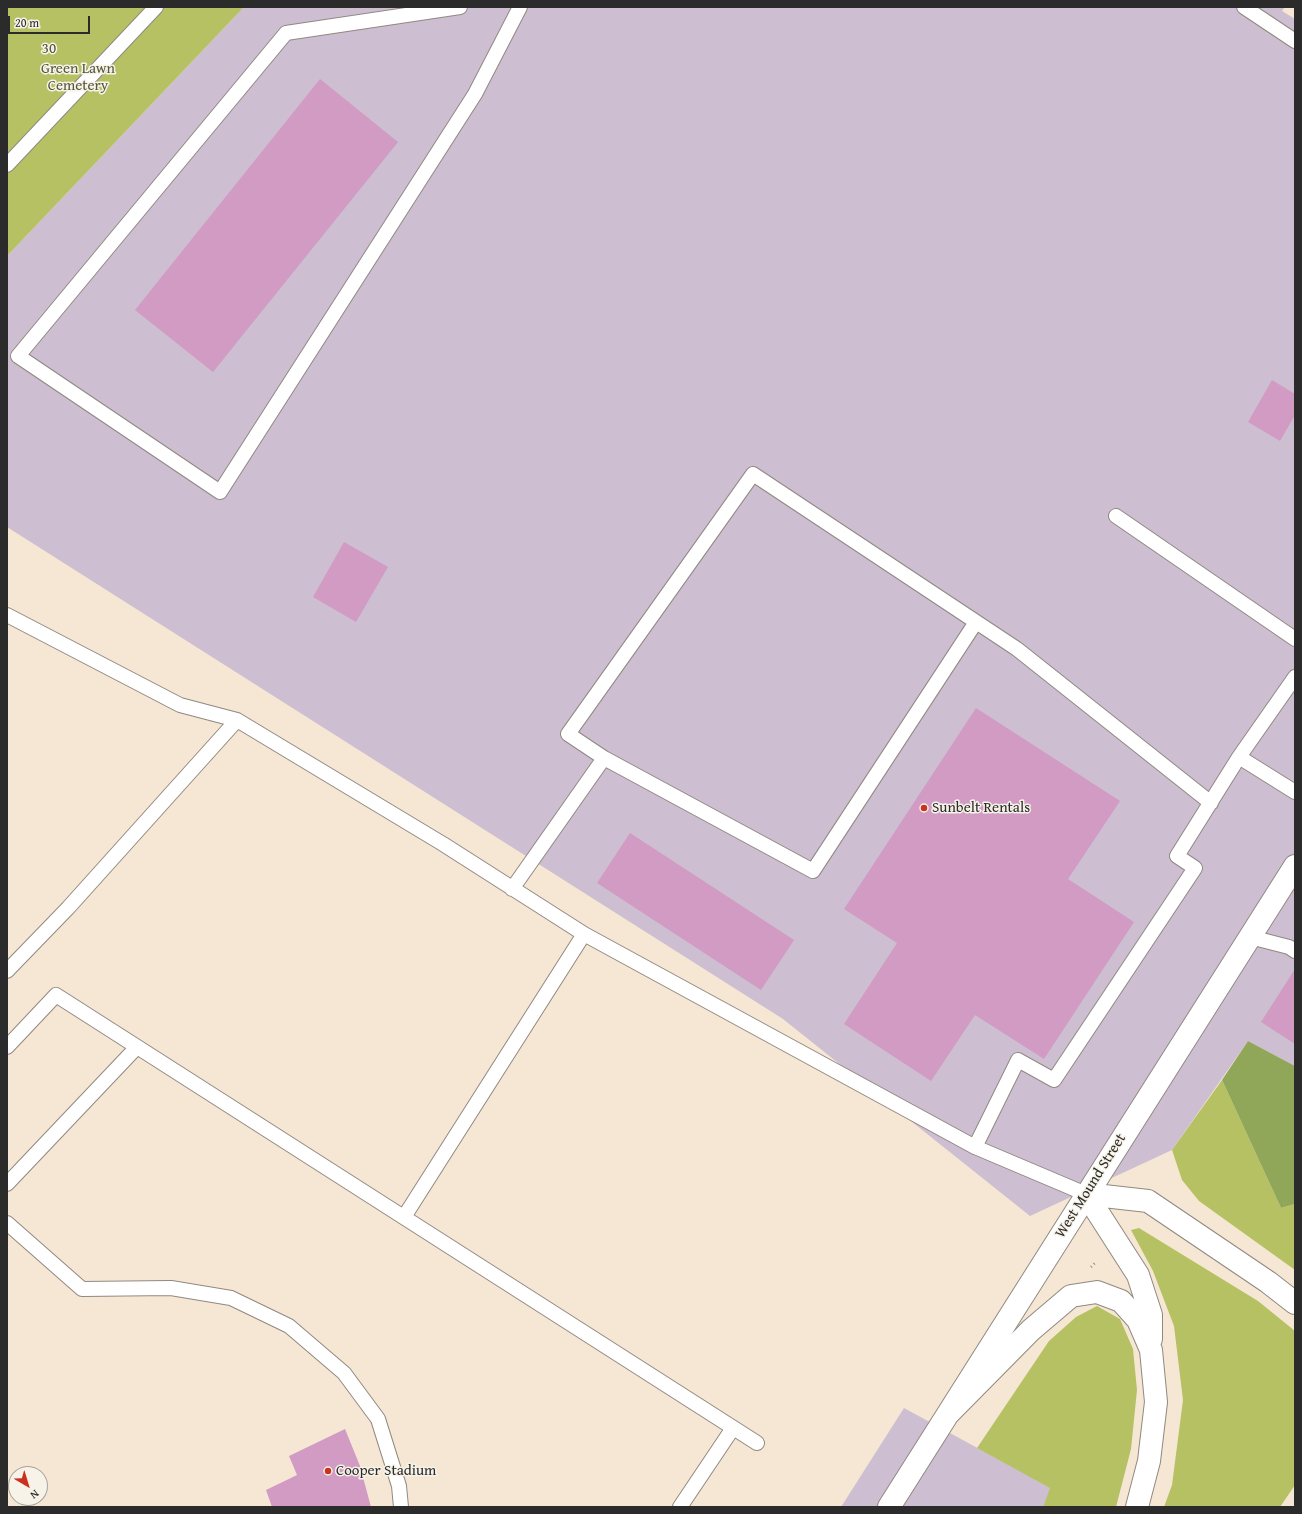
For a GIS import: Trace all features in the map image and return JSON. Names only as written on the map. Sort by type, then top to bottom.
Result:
[{"type":"main road","name":"West Mound Street","points":[[889,1507],[1295,866]]},
{"type":"main road","points":[[1086,1194],[1148,1201],[1268,1282],[1295,1303]]},
{"type":"main road","points":[[1086,1194],[1138,1275],[1151,1315],[1150,1350],[1156,1402],[1149,1461],[1137,1507]]},
{"type":"main road","points":[[950,1412],[1031,1330],[1071,1296],[1097,1292],[1121,1301],[1138,1320],[1150,1350]]},
{"type":"lane","points":[[7,165],[156,7]]},
{"type":"lane","points":[[460,7],[286,33],[18,356],[220,492],[475,94],[520,7]]},
{"type":"lane","points":[[1244,7],[1295,40]]},
{"type":"lane","points":[[976,622],[813,871],[604,758],[568,734],[753,474],[1017,649],[1211,803]]},
{"type":"lane","points":[[1116,516],[1295,639]]},
{"type":"lane","points":[[7,615],[180,705],[237,720],[443,844],[584,934],[975,1147],[1086,1194]]},
{"type":"lane","points":[[975,1147],[1018,1060],[1054,1080],[1195,868],[1177,856],[1239,757],[1295,677]]},
{"type":"lane","points":[[7,971],[68,908],[237,720]]},
{"type":"lane","points":[[1239,757],[1295,792]]},
{"type":"lane","points":[[512,889],[604,758]]},
{"type":"lane","points":[[404,1217],[584,934]]},
{"type":"lane","points":[[1250,937],[1289,947],[1295,951]]},
{"type":"lane","points":[[7,1047],[56,995],[756,1443]]},
{"type":"lane","points":[[7,1184],[137,1047]]},
{"type":"lane","points":[[7,1223],[82,1289],[171,1288],[231,1298],[289,1326],[344,1373],[378,1419],[399,1486],[401,1507]]},
{"type":"lane","points":[[680,1507],[733,1428]]},
{"type":"shaded area","points":[[244,7],[1285,7],[1282,11],[1295,19],[1295,1066],[1248,1041],[1172,1150],[1030,1216],[783,1019],[7,527],[7,256]]},
{"type":"shaded area","points":[[904,1408],[1051,1488],[1043,1507],[841,1507]]},
{"type":"green space","name":"Green Lawn Cemetery","points":[[7,7],[244,7],[7,256]]},
{"type":"green space","points":[[1248,1041],[1295,1066],[1295,1204],[1281,1208],[1222,1080]]},
{"type":"green space","points":[[1222,1080],[1281,1208],[1295,1204],[1295,1270],[1199,1201],[1182,1180],[1172,1150]]},
{"type":"green space","points":[[1139,1228],[1258,1301],[1295,1331],[1295,1485],[1280,1507],[1164,1507],[1172,1485],[1183,1400],[1174,1326],[1153,1271],[1131,1230]]},
{"type":"green space","points":[[1097,1306],[1120,1319],[1133,1349],[1137,1390],[1131,1449],[1116,1507],[1043,1507],[1050,1488],[977,1448],[1049,1341],[1076,1317]]},
{"type":"building","points":[[320,79],[398,142],[213,372],[135,310]]},
{"type":"building","points":[[1272,380],[1295,394],[1295,415],[1280,441],[1248,422]]},
{"type":"building","points":[[344,542],[388,567],[356,622],[313,597]]},
{"type":"building","points":[[976,708],[1120,801],[1068,879],[1134,922],[1044,1059],[975,1015],[931,1081],[844,1024],[897,943],[844,909]]},
{"type":"building","points":[[630,833],[794,940],[761,990],[597,883]]},
{"type":"building","points":[[1295,969],[1295,1044],[1261,1022]]},
{"type":"building","name":"Cooper Stadium","points":[[345,1429],[360,1466],[371,1507],[272,1507],[266,1490],[297,1475],[289,1456]]},
{"type":"place","name":"Sunbelt Rentals","points":[[924,808]]},
{"type":"place","name":"Cooper Stadium","points":[[328,1471]]},
{"type":"park label","name":"30","points":[[49,49]]}]
